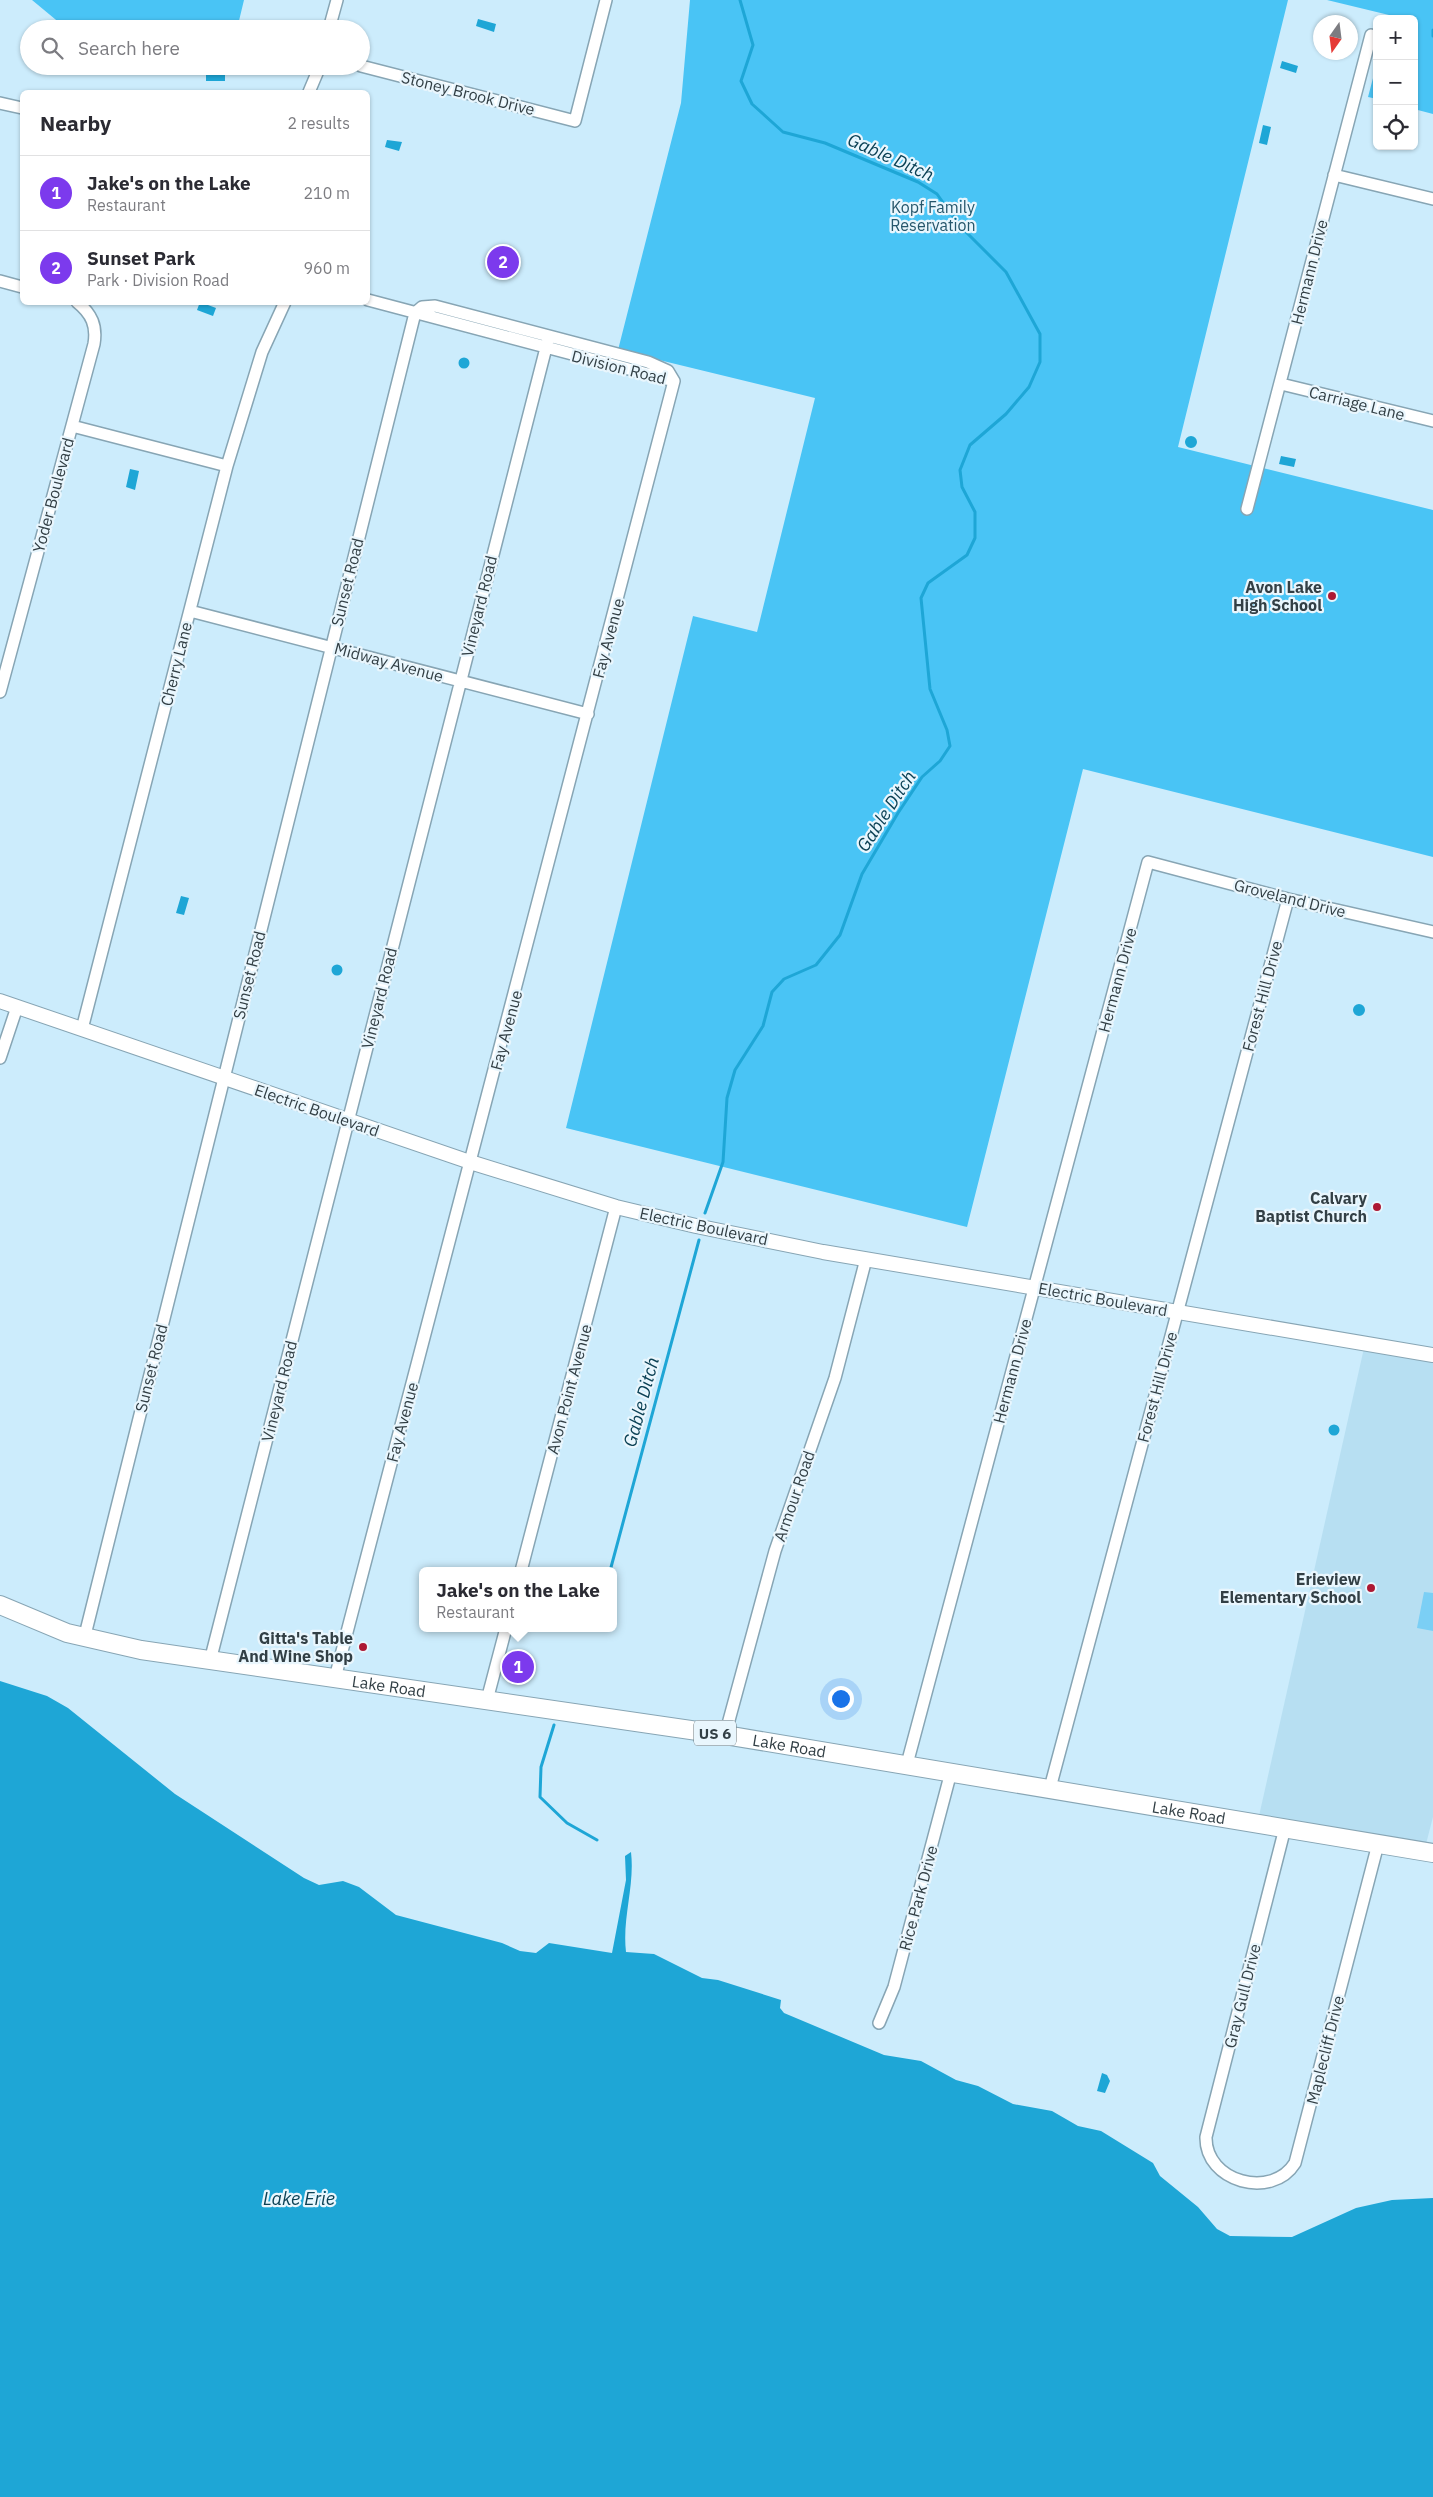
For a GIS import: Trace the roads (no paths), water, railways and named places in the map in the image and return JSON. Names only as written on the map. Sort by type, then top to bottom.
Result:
[{"type":"main road","name":"Lake Road","points":[[0,1605],[50,1627],[84,1639],[141,1650],[725,1734],[1433,1853]]},
{"type":"street","points":[[331,20],[337,0]]},
{"type":"street","name":"Stoney Brook Drive","points":[[370,68],[575,121],[606,0]]},
{"type":"street","name":"Hermann Drive","points":[[1246,509],[1281,384],[1371,35]]},
{"type":"street","points":[[310,90],[316,75]]},
{"type":"street","points":[[0,103],[20,108]]},
{"type":"street","points":[[1334,175],[1433,199]]},
{"type":"street","points":[[5,282],[20,286]]},
{"type":"street","name":"Division Road","points":[[370,301],[674,381]]},
{"type":"street","name":"Yoder Boulevard","points":[[0,692],[96,334],[91,316],[81,305]]},
{"type":"street","name":"Cherry Lane","points":[[82,1029],[227,466],[262,352],[283,305]]},
{"type":"street","name":"Division Road","points":[[415,313],[422,307],[435,306],[648,362],[668,371],[674,381]]},
{"type":"street","name":"Sunset Road","points":[[84,1639],[415,313]]},
{"type":"street","name":"Vineyard Road","points":[[210,1661],[549,336]]},
{"type":"street","name":"Fay Avenue","points":[[335,1678],[674,381]]},
{"type":"street","name":"Carriage Lane","points":[[1281,384],[1433,421]]},
{"type":"street","points":[[72,426],[227,466]]},
{"type":"street","name":"Midway Avenue","points":[[190,610],[588,714]]},
{"type":"street","name":"Hermann Drive","points":[[907,1764],[1148,862]]},
{"type":"street","name":"Groveland Drive","points":[[1148,862],[1288,899],[1433,932]]},
{"type":"street","name":"Forest Hill Drive","points":[[1050,1788],[1288,899]]},
{"type":"street","name":"Electric Boulevard","points":[[0,1001],[470,1162],[616,1207],[696,1226],[866,1259],[1433,1355]]},
{"type":"street","points":[[0,1058],[17,1007]]},
{"type":"street","name":"Avon Point Avenue","points":[[522,1567],[616,1207]]},
{"type":"street","name":"Armour Road","points":[[725,1734],[775,1551],[835,1378],[866,1259]]},
{"type":"street","points":[[487,1700],[505,1632]]},
{"type":"street","name":"Rice Park Drive","points":[[879,2023],[894,1987],[951,1772]]},
{"type":"street","name":"Gray Gull Drive","points":[[1212,2162],[1206,2146],[1206,2137],[1285,1828]]},
{"type":"street","name":"Maplecliff Drive","points":[[1212,2162],[1227,2175],[1266,2183],[1284,2177],[1295,2163],[1378,1844]]},
{"type":"water","points":[[478,19],[496,24],[494,32],[476,26]]},
{"type":"water","points":[[1282,61],[1298,66],[1296,73],[1280,68]]},
{"type":"water","points":[[206,75],[225,75],[225,81],[206,81]]},
{"type":"water","points":[[1263,125],[1271,127],[1267,145],[1259,143]]},
{"type":"water","points":[[387,140],[402,142],[399,151],[385,147]]},
{"type":"water","points":[[199,305],[208,305],[216,308],[213,316],[197,310]]},
{"type":"water","points":[[464,357],[470,363],[464,369],[458,363]]},
{"type":"water","points":[[1191,436],[1197,442],[1191,448],[1185,442]]},
{"type":"water","points":[[1281,456],[1296,459],[1294,467],[1279,464]]},
{"type":"water","points":[[130,469],[139,471],[135,490],[126,487]]},
{"type":"water","points":[[181,896],[189,898],[184,915],[176,913]]},
{"type":"water","points":[[337,964],[343,970],[337,976],[331,970]]},
{"type":"water","points":[[1357,1004],[1361,1004],[1365,1010],[1361,1016],[1357,1016],[1353,1012],[1353,1008]]},
{"type":"water","points":[[1334,1424],[1340,1430],[1334,1436],[1328,1430]]},
{"type":"water","name":"Lake Erie","points":[[0,1681],[47,1696],[68,1708],[175,1794],[304,1878],[319,1885],[343,1881],[359,1887],[396,1915],[502,1943],[520,1951],[536,1953],[549,1943],[612,1953],[626,1880],[625,1856],[631,1852],[632,1865],[625,1939],[626,1952],[654,1954],[702,1978],[718,1980],[781,2000],[780,2008],[784,2013],[884,2055],[921,2061],[956,2080],[978,2086],[1013,2104],[1052,2111],[1078,2126],[1101,2131],[1153,2163],[1160,2176],[1198,2207],[1217,2229],[1230,2236],[1292,2237],[1356,2208],[1392,2200],[1433,2198],[1433,2497],[0,2497]]},
{"type":"water","points":[[1102,2073],[1107,2075],[1110,2081],[1105,2093],[1097,2091]]},
{"type":"waterway","name":"Gable Ditch","points":[[705,1213],[723,1162],[727,1098],[735,1070],[763,1026],[772,992],[784,979],[816,965],[840,935],[862,874],[922,777],[940,761],[950,746],[947,730],[930,689],[921,598],[928,583],[967,555],[975,538],[975,512],[962,487],[960,470],[970,445],[1006,414],[1029,387],[1040,362],[1040,334],[1006,272],[959,225],[937,194],[918,182],[825,143],[783,132],[752,104],[741,81],[753,45],[740,0]]},
{"type":"waterway","points":[[1433,30],[1433,36]]},
{"type":"waterway","name":"Gable Ditch","points":[[611,1567],[699,1240]]},
{"type":"waterway","name":"Gable Ditch","points":[[554,1725],[541,1767],[540,1797],[567,1823],[597,1840]]},
{"type":"place","name":"Sunset Park","points":[[503,262]]},
{"type":"place","name":"Avon Lake High School","points":[[1332,596]]},
{"type":"place","name":"Calvary Baptist Church","points":[[1377,1207]]},
{"type":"place","name":"Erieview Elementary School","points":[[1371,1588]]},
{"type":"place","name":"Gitta's Table And Wine Shop","points":[[363,1647]]},
{"type":"place","name":"Jake's on the Lake","points":[[518,1667]]},
{"type":"park label","name":"Kopf Family Reservation","points":[[933,216]]}]
